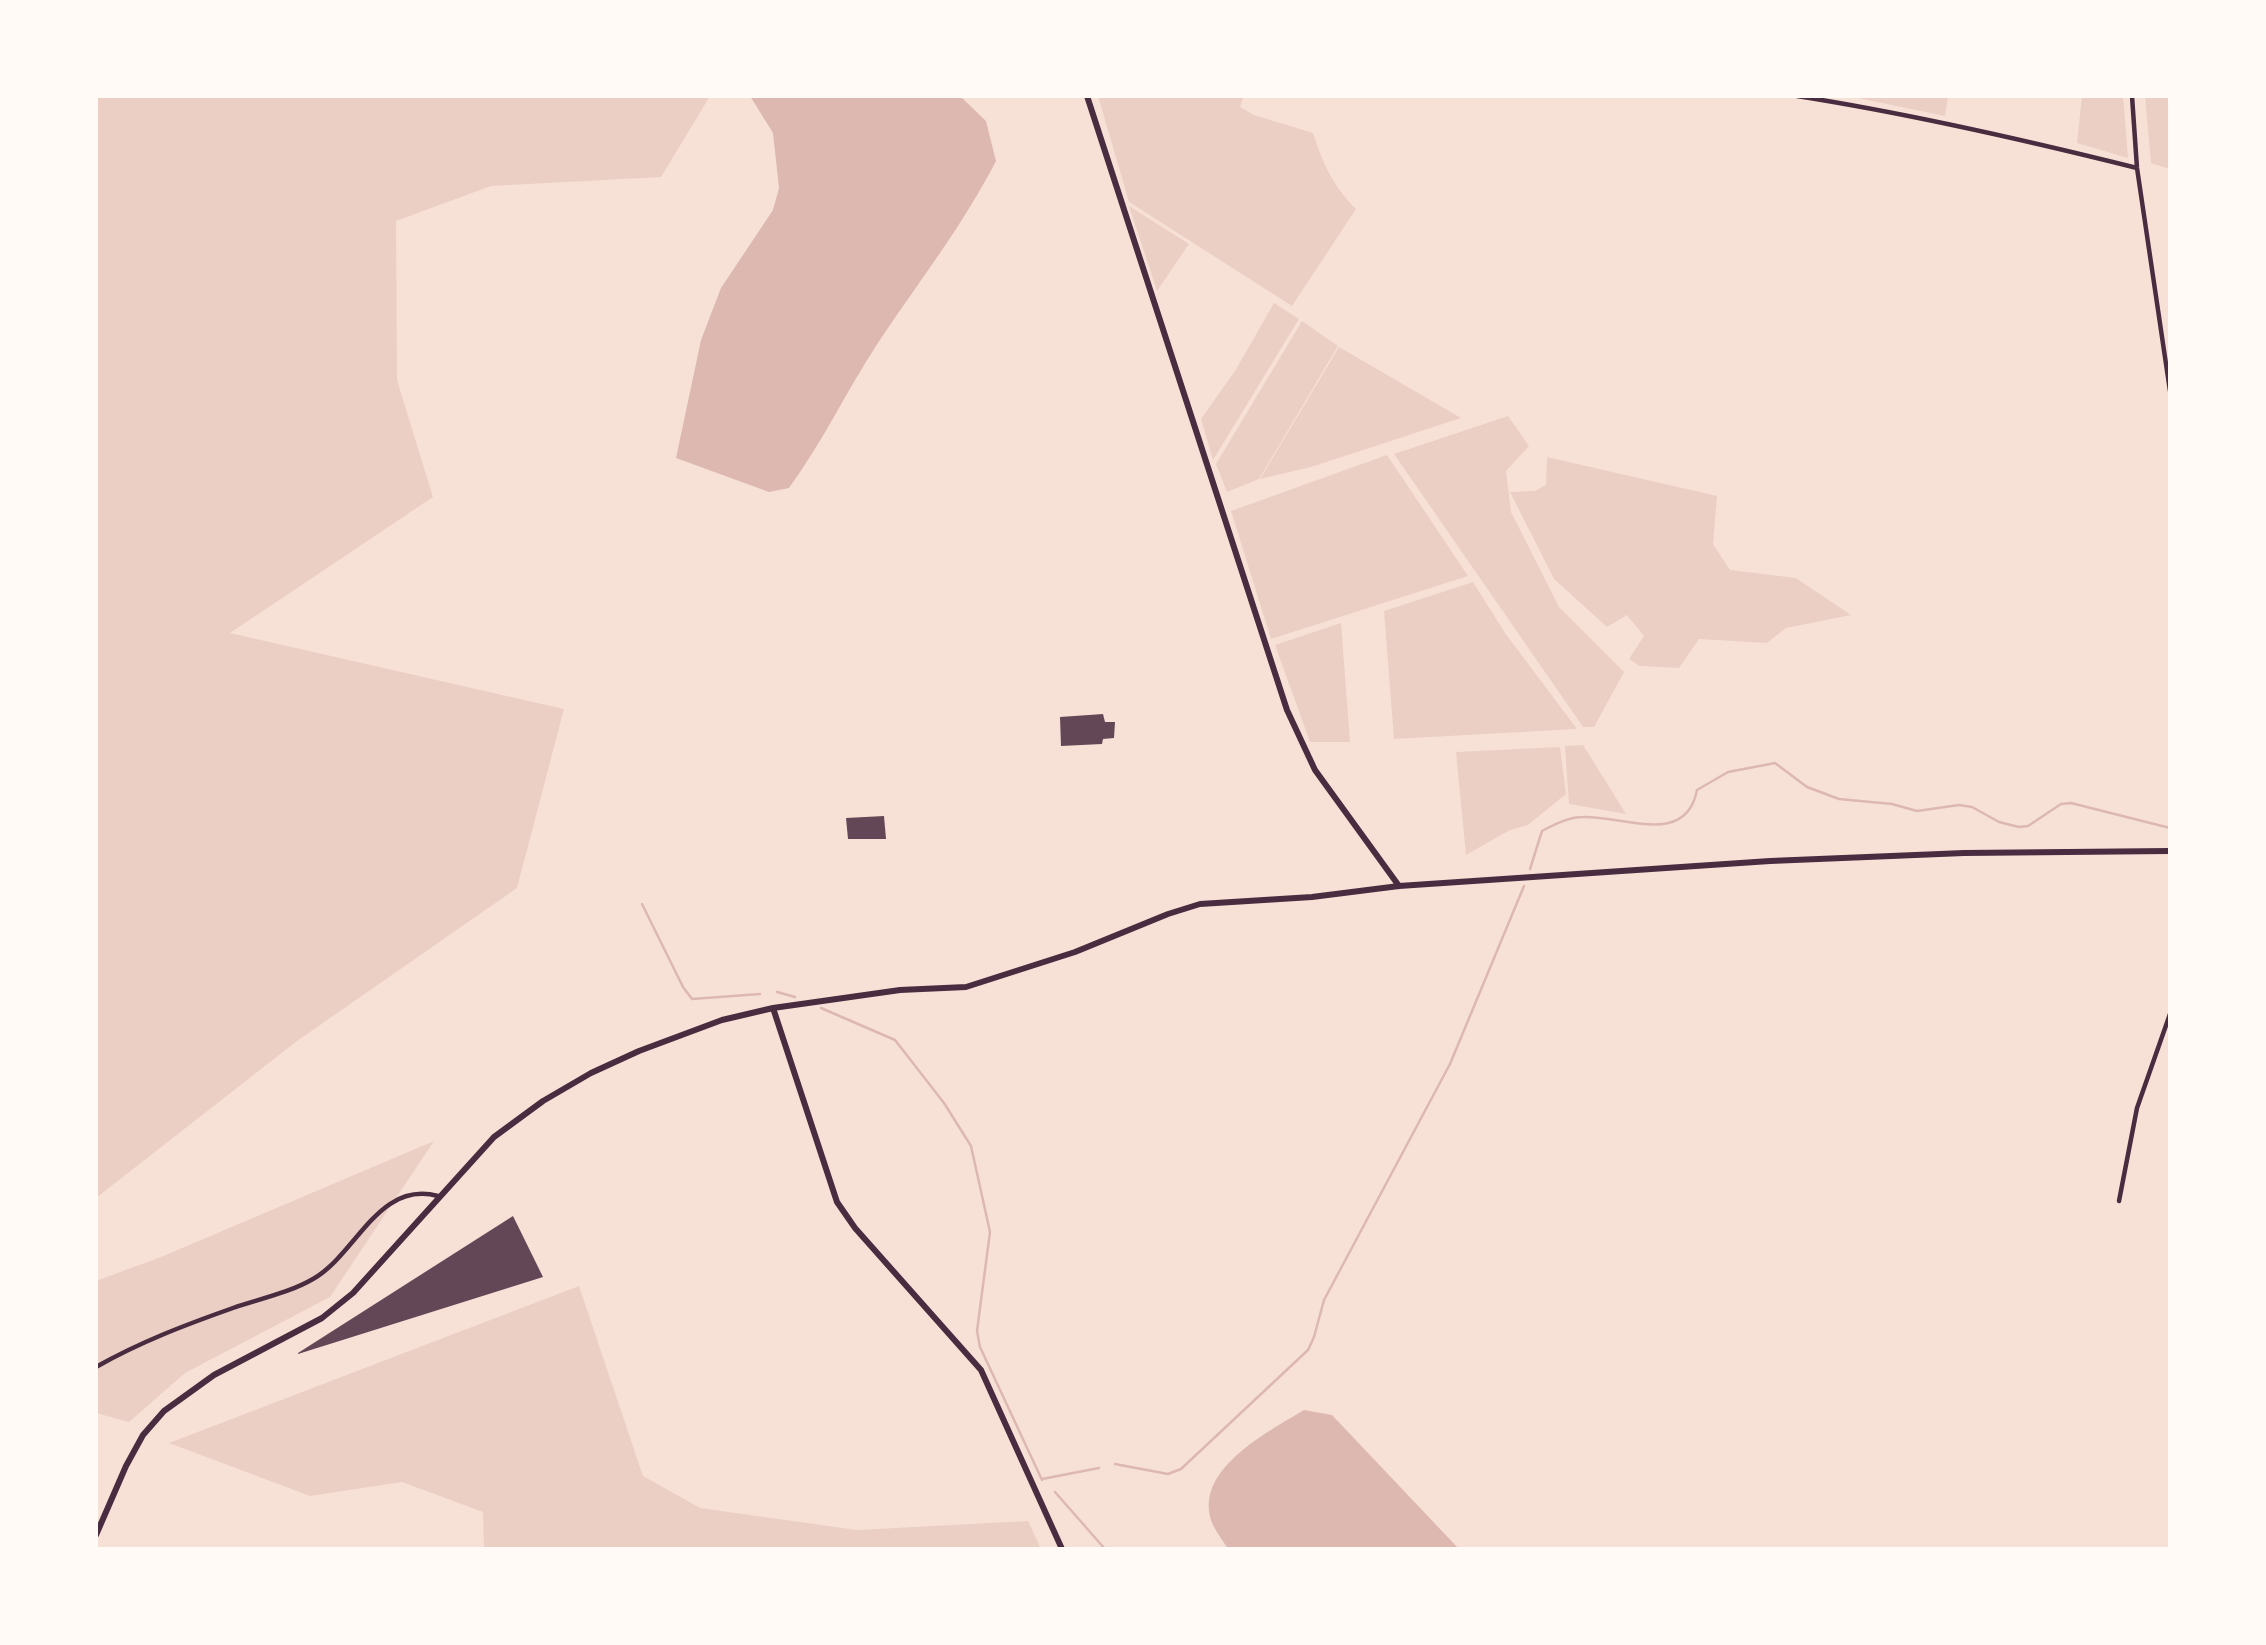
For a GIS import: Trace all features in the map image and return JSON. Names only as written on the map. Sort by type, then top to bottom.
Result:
[{"type":"street","points":[[1087,96],[1287,710],[1315,770],[1399,886]]},
{"type":"street","points":[[1797,96],[1885,110],[2001,134],[2137,168]]},
{"type":"street","points":[[2132,96],[2137,168],[2170,391]]},
{"type":"street","points":[[96,1535],[126,1466],[143,1435],[164,1411],[214,1375],[332,1311],[354,1293],[438,1196],[494,1137],[543,1101],[591,1073],[722,1020],[773,1008],[900,990],[965,987],[1075,952],[1168,914],[1200,904],[1312,897],[1399,886],[1770,861],[1964,853],[2170,851]]},
{"type":"street","points":[[773,1008],[837,1202],[855,1228],[981,1370],[1062,1549]]},
{"type":"street","points":[[2119,1201],[2137,1108],[2170,1014]]},
{"type":"street","points":[[96,1367],[164,1332],[314,1279],[361,1234],[382,1208],[402,1196],[426,1192],[438,1196]]},
{"type":"shaded area","points":[[96,96],[710,96],[661,177],[491,186],[396,221],[397,380],[433,497],[230,633],[564,709],[517,888],[297,1041],[96,1198]]},
{"type":"shaded area","points":[[750,96],[960,96],[986,121],[996,161],[954,232],[865,363],[801,471],[789,488],[769,492],[676,458],[701,340],[721,288],[773,210],[779,188],[773,133]]},
{"type":"shaded area","points":[[1098,96],[1244,96],[1240,107],[1254,115],[1313,133],[1330,174],[1356,209],[1292,306],[1129,202]]},
{"type":"shaded area","points":[[1848,96],[1948,96],[1945,116]]},
{"type":"shaded area","points":[[2082,96],[2123,96],[2128,158],[2077,143]]},
{"type":"shaded area","points":[[2145,96],[2170,96],[2170,169],[2151,163]]},
{"type":"shaded area","points":[[1129,206],[1189,244],[1157,291]]},
{"type":"shaded area","points":[[1274,303],[1299,319],[1213,460],[1201,419],[1235,371]]},
{"type":"shaded area","points":[[1302,321],[1338,346],[1259,479],[1227,492],[1216,464]]},
{"type":"shaded area","points":[[1339,347],[1461,418],[1311,467],[1260,479]]},
{"type":"shaded area","points":[[1508,416],[1529,446],[1506,471],[1511,512],[1559,607],[1624,672],[1594,727],[1583,727],[1394,454]]},
{"type":"shaded area","points":[[1387,455],[1468,576],[1271,639],[1231,511]]},
{"type":"shaded area","points":[[1547,457],[1717,496],[1713,544],[1730,570],[1796,578],[1851,615],[1786,628],[1767,643],[1699,639],[1679,668],[1640,666],[1629,659],[1644,636],[1627,615],[1607,627],[1554,579],[1510,492],[1535,491],[1546,485]]},
{"type":"shaded area","points":[[1473,582],[1505,633],[1577,729],[1394,739],[1384,611]]},
{"type":"shaded area","points":[[1341,623],[1350,742],[1310,742],[1275,645]]},
{"type":"shaded area","points":[[1583,745],[1626,814],[1569,804],[1565,746]]},
{"type":"shaded area","points":[[1560,747],[1566,794],[1528,825],[1510,830],[1466,855],[1456,752]]},
{"type":"shaded area","points":[[434,1141],[330,1297],[185,1373],[129,1422],[96,1413],[96,1281],[161,1257]]},
{"type":"shaded area","points":[[579,1286],[643,1476],[700,1508],[857,1530],[1028,1521],[1041,1549],[484,1549],[483,1512],[402,1482],[310,1496],[169,1443]]},
{"type":"shaded area","points":[[1304,1410],[1332,1415],[1459,1549],[1228,1549],[1213,1525],[1209,1505],[1212,1487],[1236,1456]]},
{"type":"building","points":[[1103,714],[1105,722],[1115,722],[1114,738],[1103,739],[1102,744],[1061,746],[1060,717]]},
{"type":"building","points":[[884,816],[886,839],[848,839],[846,818]]},
{"type":"building","points":[[513,1216],[543,1277],[298,1354],[298,1353]]},
{"type":"waterway","points":[[1530,869],[1542,831],[1557,823],[1583,817],[1666,824],[1680,818],[1691,808],[1697,790],[1728,772],[1775,763],[1807,787],[1839,799],[1892,804],[1917,811],[1959,805],[1972,807],[1999,822],[2019,827],[2028,826],[2061,804],[2071,803],[2170,828]]},
{"type":"waterway","points":[[1115,1464],[1168,1474],[1181,1469],[1308,1350],[1324,1300],[1450,1064],[1524,886]]},
{"type":"waterway","points":[[642,904],[683,987],[692,999],[760,994]]},
{"type":"waterway","points":[[777,992],[795,997]]},
{"type":"waterway","points":[[821,1008],[895,1040],[944,1103],[971,1146],[990,1232],[977,1331],[980,1347],[1042,1480]]},
{"type":"waterway","points":[[1042,1479],[1099,1468]]},
{"type":"waterway","points":[[1055,1492],[1105,1549]]}]
